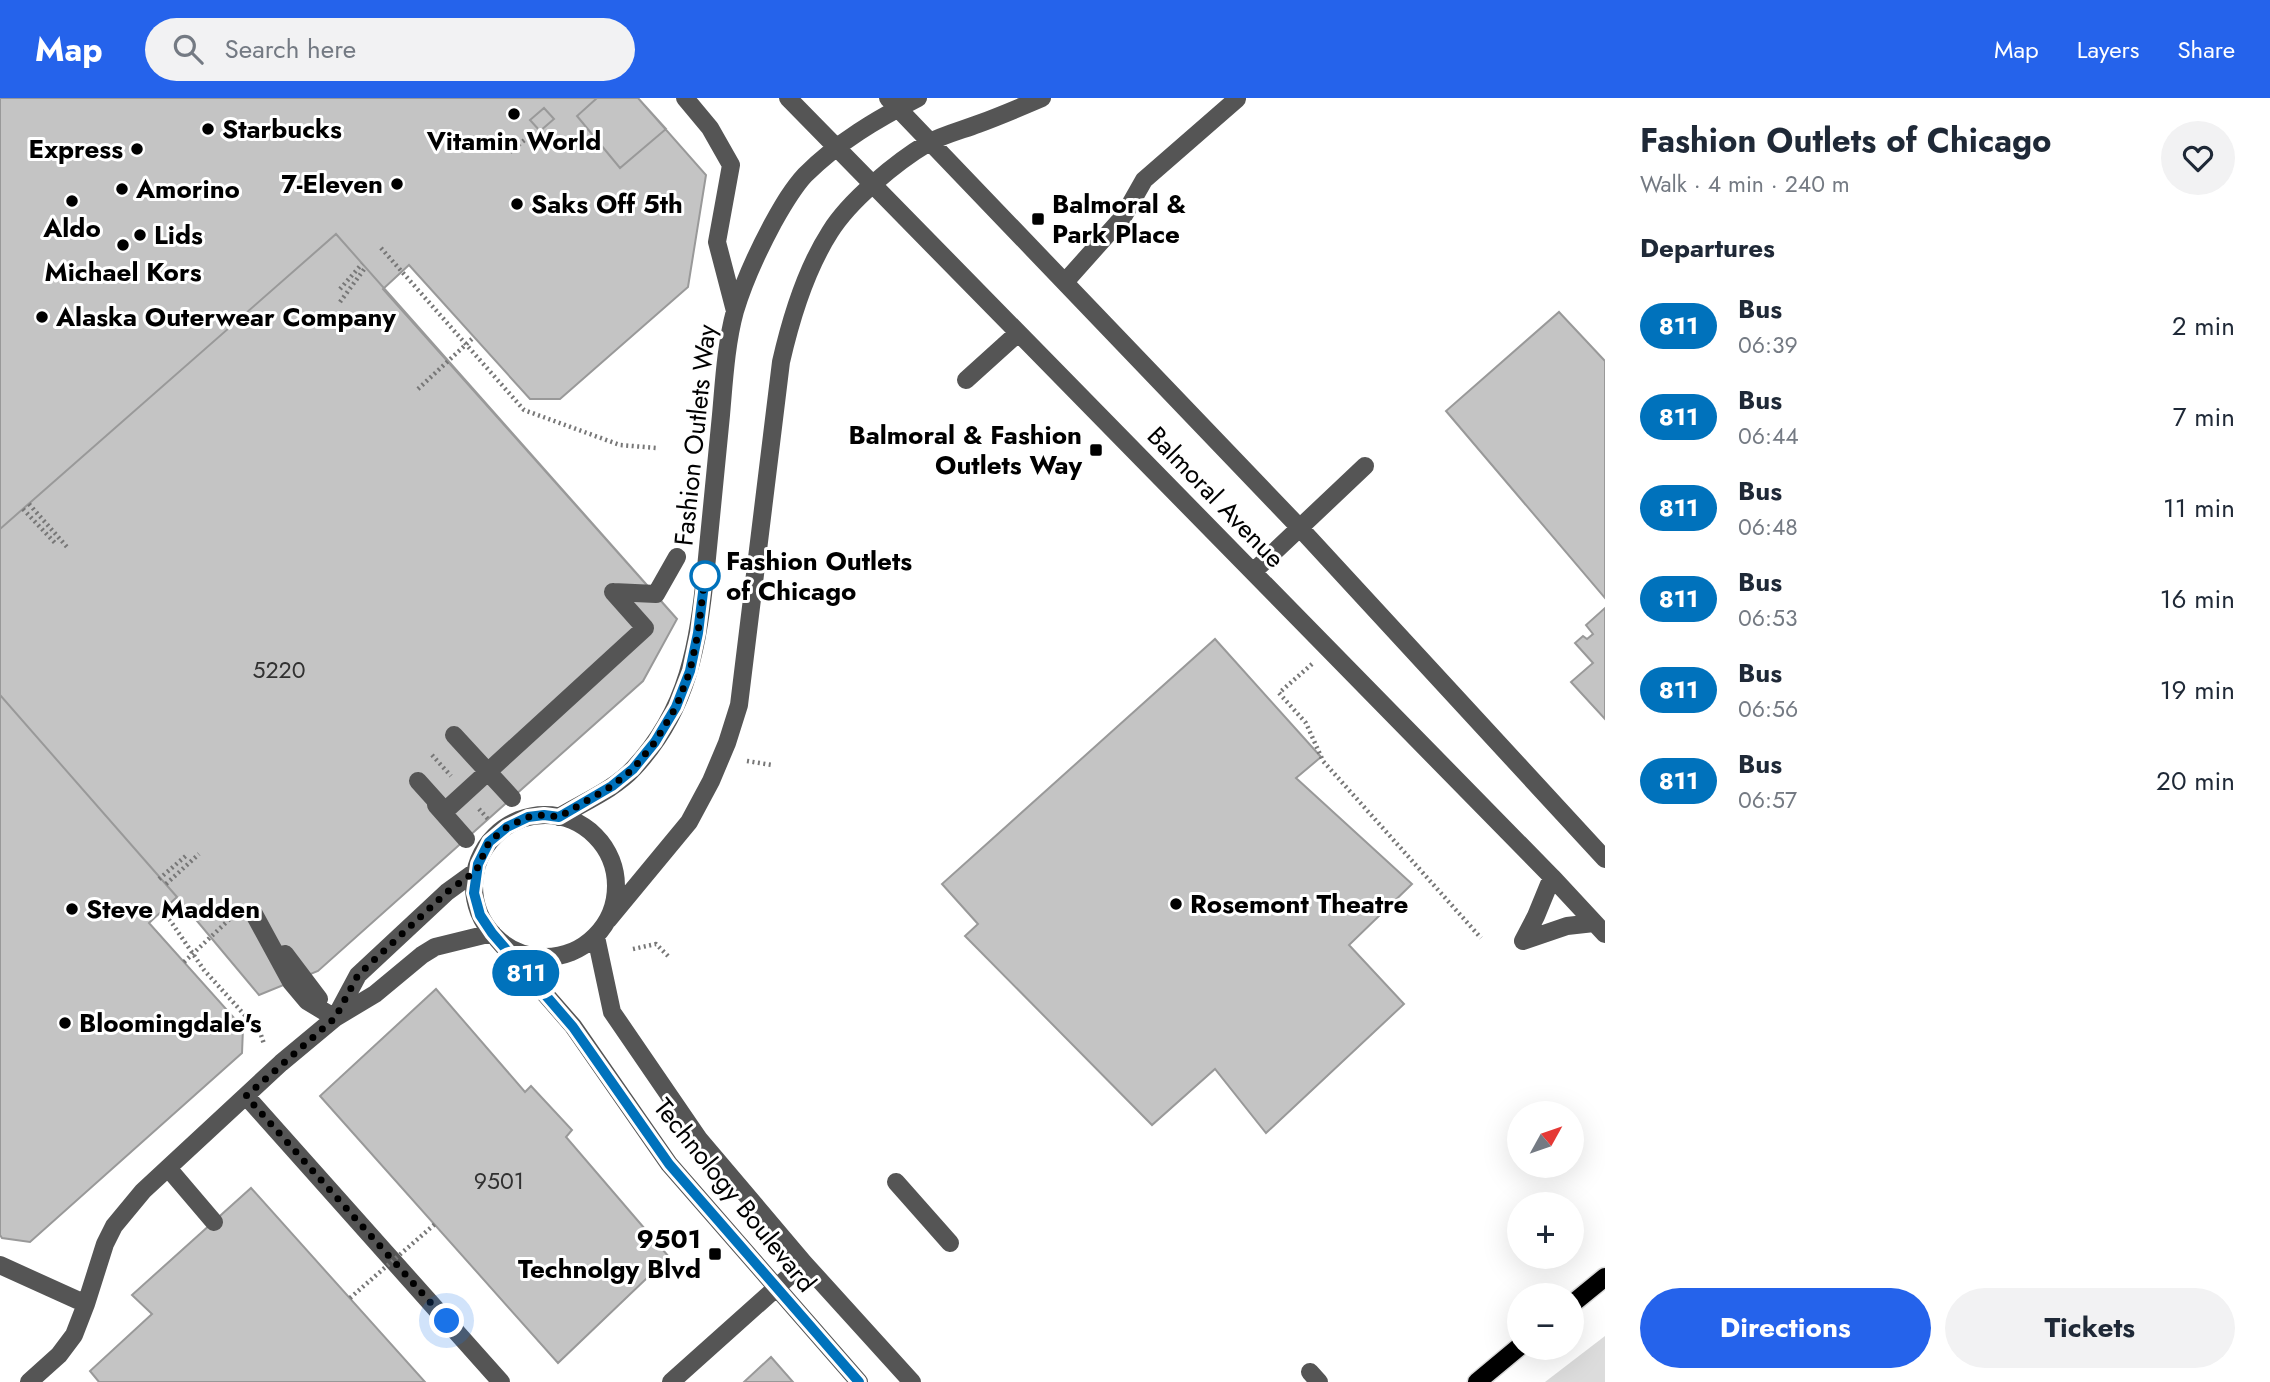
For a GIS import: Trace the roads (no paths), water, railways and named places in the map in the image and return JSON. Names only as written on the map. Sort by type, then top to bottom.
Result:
[{"type":"main road","points":[[1584,1294],[1605,1277]]},
{"type":"main road","points":[[1477,1382],[1507,1357]]},
{"type":"street","points":[[685,98],[710,128],[731,165],[717,242],[735,311]]},
{"type":"street","name":"Balmoral Avenue","points":[[788,98],[1600,929]]},
{"type":"street","name":"Fashion Outlets Way","points":[[559,817],[612,786],[633,769],[655,742],[676,707],[690,671],[698,633],[727,354],[735,311],[764,242],[784,204],[803,177],[836,147],[893,103],[918,98]]},
{"type":"street","points":[[608,920],[615,900],[616,877],[610,856],[597,838],[580,824],[559,817],[528,817],[507,827],[489,842],[476,871],[474,893],[480,915],[494,936],[515,951],[536,957],[558,957],[578,950],[596,937],[689,822],[727,743],[740,696],[781,362],[789,326],[801,294],[830,232],[873,185],[904,159],[931,142],[1042,98]]},
{"type":"street","points":[[1065,282],[1123,217],[1144,180],[1237,99]]},
{"type":"street","name":"Balmoral Avenue","points":[[893,103],[1299,527],[1605,859]]},
{"type":"street","points":[[966,380],[1018,332]]},
{"type":"street","points":[[1252,572],[1364,466]]},
{"type":"street","points":[[466,839],[413,778],[445,811],[645,628],[612,592],[656,594],[677,557]]},
{"type":"street","points":[[454,735],[512,798]]},
{"type":"street","points":[[335,1018],[358,975],[447,892],[476,871]]},
{"type":"street","points":[[1552,877],[1523,941],[1567,926],[1600,929]]},
{"type":"street","points":[[254,914],[315,993],[335,1018],[307,1001],[291,982],[254,914]]},
{"type":"street","points":[[29,1382],[59,1354],[74,1335],[98,1263],[114,1226],[128,1206],[335,1018],[375,994],[435,947],[494,936]]},
{"type":"street","name":"Technology Boulevard","points":[[494,936],[573,1027],[669,1164],[859,1382]]},
{"type":"street","name":"Technology Boulevard","points":[[596,937],[612,1012],[699,1139],[804,1263],[912,1382]]},
{"type":"street","points":[[246,1096],[501,1382]]},
{"type":"street","points":[[168,1168],[214,1222]]},
{"type":"street","points":[[896,1182],[950,1243]]},
{"type":"street","points":[[671,1382],[804,1263]]},
{"type":"street","points":[[0,1265],[86,1304]]},
{"type":"place","name":"Vitamin World","points":[[514,114]]},
{"type":"place","name":"Starbucks","points":[[208,129]]},
{"type":"place","name":"Express","points":[[137,149]]},
{"type":"place","name":"7-Eleven","points":[[397,184]]},
{"type":"place","name":"Amorino","points":[[122,189]]},
{"type":"place","name":"Aldo","points":[[72,201]]},
{"type":"place","name":"Saks Off 5th","points":[[517,204]]},
{"type":"place","name":"Balmoral & Park Place","points":[[1038,219]]},
{"type":"place","name":"Lids","points":[[140,235]]},
{"type":"place","name":"Michael Kors","points":[[123,245]]},
{"type":"place","name":"Alaska Outerwear Company","points":[[42,317]]},
{"type":"place","name":"Balmoral & Fashion Outlets Way","points":[[1096,450]]},
{"type":"place","name":"Fashion Outlets of Chicago","points":[[705,576]]},
{"type":"place","name":"Rosemont Theatre","points":[[1176,904]]},
{"type":"place","name":"Steve Madden","points":[[72,909]]},
{"type":"place","name":"Bloomingdale's","points":[[65,1023]]},
{"type":"place","name":"9501 Technolgy Blvd","points":[[715,1254]]}]
